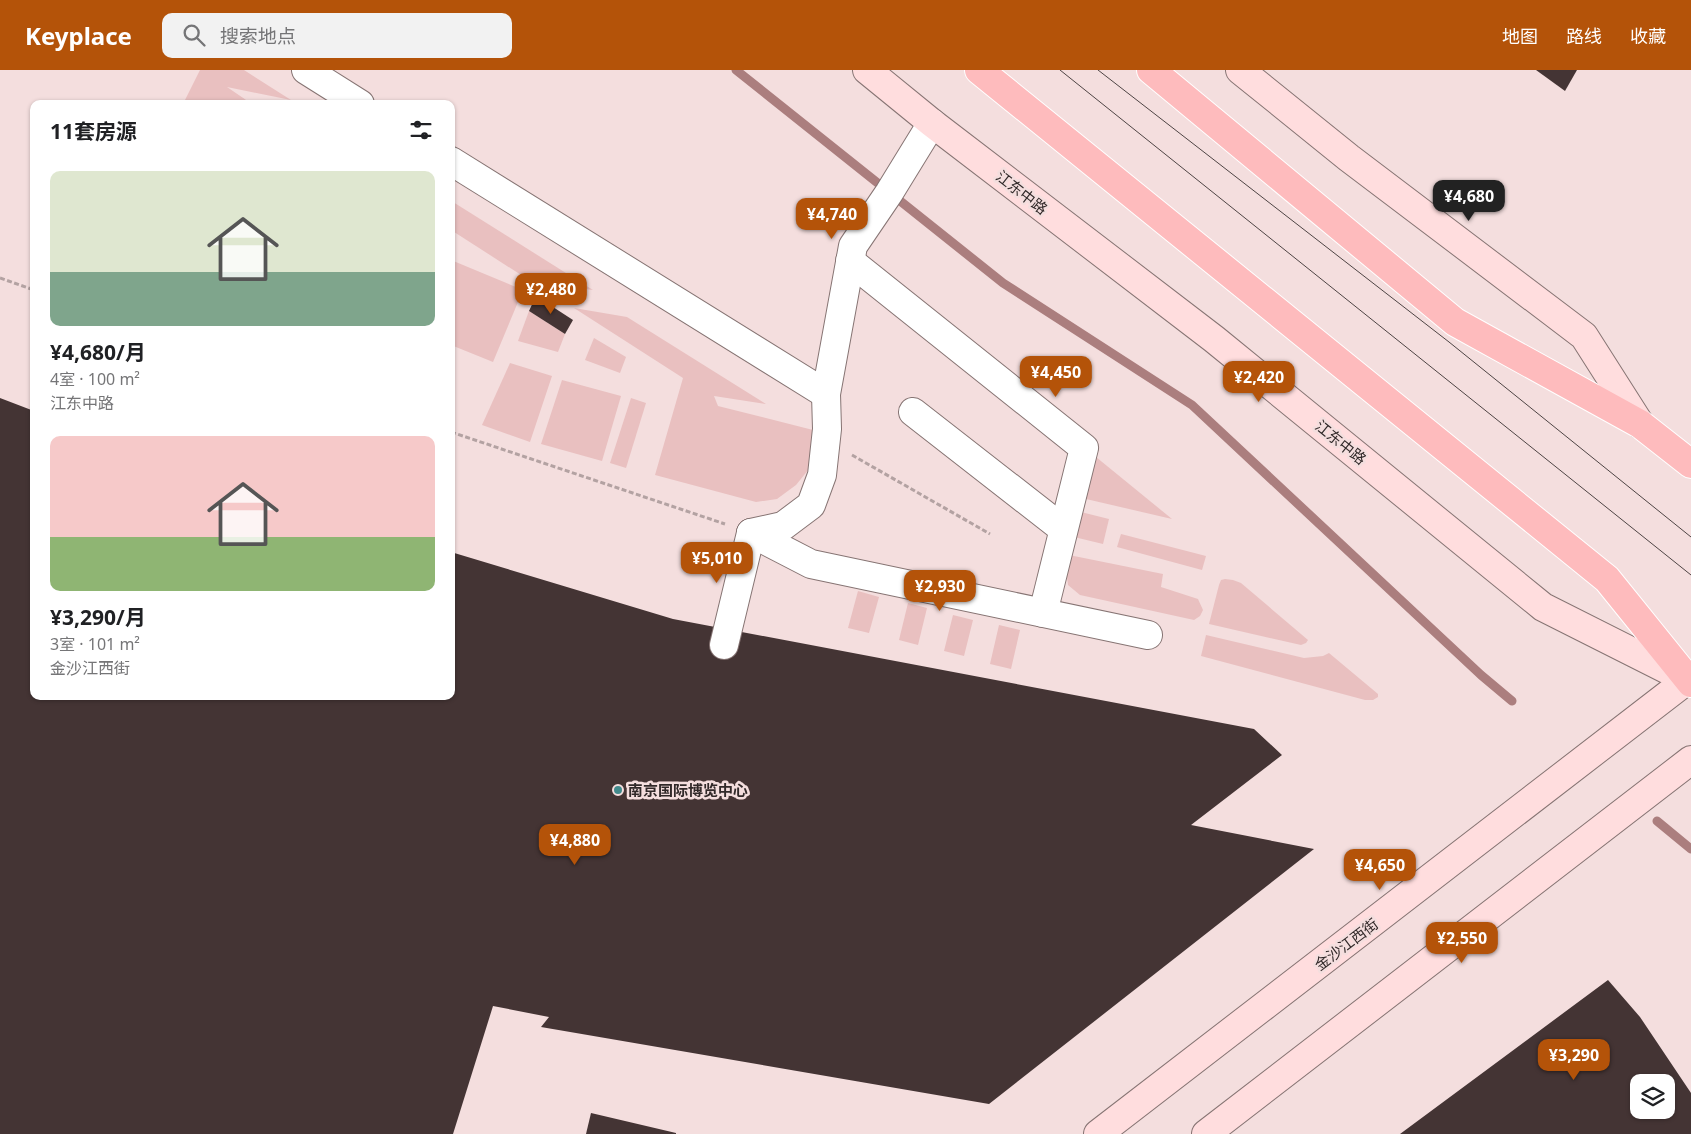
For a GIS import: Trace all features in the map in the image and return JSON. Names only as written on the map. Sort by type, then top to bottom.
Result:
[{"type":"main road","points":[[978,70],[1607,579],[1690,680]]},
{"type":"main road","points":[[1151,70],[1456,322],[1640,424],[1691,464]]},
{"type":"street","points":[[306,70],[354,100]]},
{"type":"street","name":"江东中路","points":[[867,70],[932,123],[1214,340],[1543,607],[1690,680]]},
{"type":"street","points":[[1240,70],[1349,158],[1584,336],[1640,424]]},
{"type":"street","points":[[751,534],[783,526],[811,505],[822,475],[827,429],[826,394],[853,246],[889,193],[932,123]]},
{"type":"street","points":[[455,162],[826,394]]},
{"type":"street","points":[[850,261],[1084,448],[1043,613]]},
{"type":"street","points":[[913,412],[1063,529]]},
{"type":"street","points":[[751,534],[811,564],[1148,635]]},
{"type":"street","points":[[724,645],[751,534]]},
{"type":"street","name":"金沙江西街","points":[[1098,1134],[1690,680]]},
{"type":"street","points":[[1206,1134],[1691,760]]},
{"type":"path","points":[[0,278],[30,289]]},
{"type":"path","points":[[455,433],[751,534]]},
{"type":"path","points":[[826,440],[990,534]]},
{"type":"shaded area","points":[[200,70],[244,70],[291,100],[227,87],[246,100],[185,100]]},
{"type":"shaded area","points":[[455,203],[593,290],[532,282],[455,233]]},
{"type":"shaded area","points":[[455,262],[523,290],[493,362],[455,347]]},
{"type":"shaded area","points":[[574,308],[627,317],[766,404],[714,396],[718,406],[813,430],[809,469],[796,485],[777,499],[756,502],[655,475],[683,378]]},
{"type":"shaded area","points":[[529,311],[565,334],[558,352],[518,341]]},
{"type":"shaded area","points":[[594,338],[626,357],[620,373],[585,360]]},
{"type":"shaded area","points":[[510,363],[552,376],[530,442],[482,425]]},
{"type":"shaded area","points":[[562,380],[621,396],[602,461],[541,444]]},
{"type":"shaded area","points":[[631,398],[646,403],[626,468],[610,463]]},
{"type":"shaded area","points":[[1096,457],[1172,519],[1086,499]]},
{"type":"shaded area","points":[[1081,512],[1109,519],[1103,544],[1074,537]]},
{"type":"shaded area","points":[[1121,534],[1206,556],[1202,570],[1117,547]]},
{"type":"shaded area","points":[[1069,555],[1163,574],[1161,587],[1198,599],[1203,610],[1200,616],[1194,620],[1080,595],[1068,585],[1066,570]]},
{"type":"shaded area","points":[[1225,579],[1241,583],[1308,640],[1306,643],[1301,645],[1209,624],[1219,585],[1221,580]]},
{"type":"shaded area","points":[[858,591],[879,597],[869,633],[848,628]]},
{"type":"shaded area","points":[[908,603],[927,608],[918,645],[899,640]]},
{"type":"shaded area","points":[[953,615],[973,620],[964,656],[944,651]]},
{"type":"shaded area","points":[[999,625],[1020,630],[1011,669],[990,664]]},
{"type":"shaded area","points":[[1206,635],[1304,658],[1323,656],[1329,653],[1378,694],[1378,697],[1373,700],[1365,700],[1201,656]]},
{"type":"building","points":[[1536,70],[1577,70],[1565,91]]},
{"type":"building","points":[[536,296],[573,320],[565,334],[529,311]]},
{"type":"building","name":"南京国际博览中心","points":[[0,398],[30,409],[30,700],[455,700],[455,553],[673,619],[1254,729],[1282,755],[1191,825],[1314,849],[989,1104],[541,1027],[549,1017],[493,1006],[453,1134],[0,1134]]},
{"type":"building","points":[[1608,980],[1640,1017],[1691,1093],[1691,1134],[1400,1134]]},
{"type":"building","points":[[591,1113],[676,1133],[676,1134],[586,1134]]},
{"type":"waterway","points":[[736,70],[1003,283],[1192,405],[1481,675],[1512,701]]},
{"type":"waterway","points":[[1657,821],[1691,849]]},
{"type":"tram line","points":[[1060,70],[1691,575]]},
{"type":"tram line","points":[[1098,70],[1449,342],[1691,537]]},
{"type":"place","name":"南京国际博览中心","points":[[618,790]]}]
